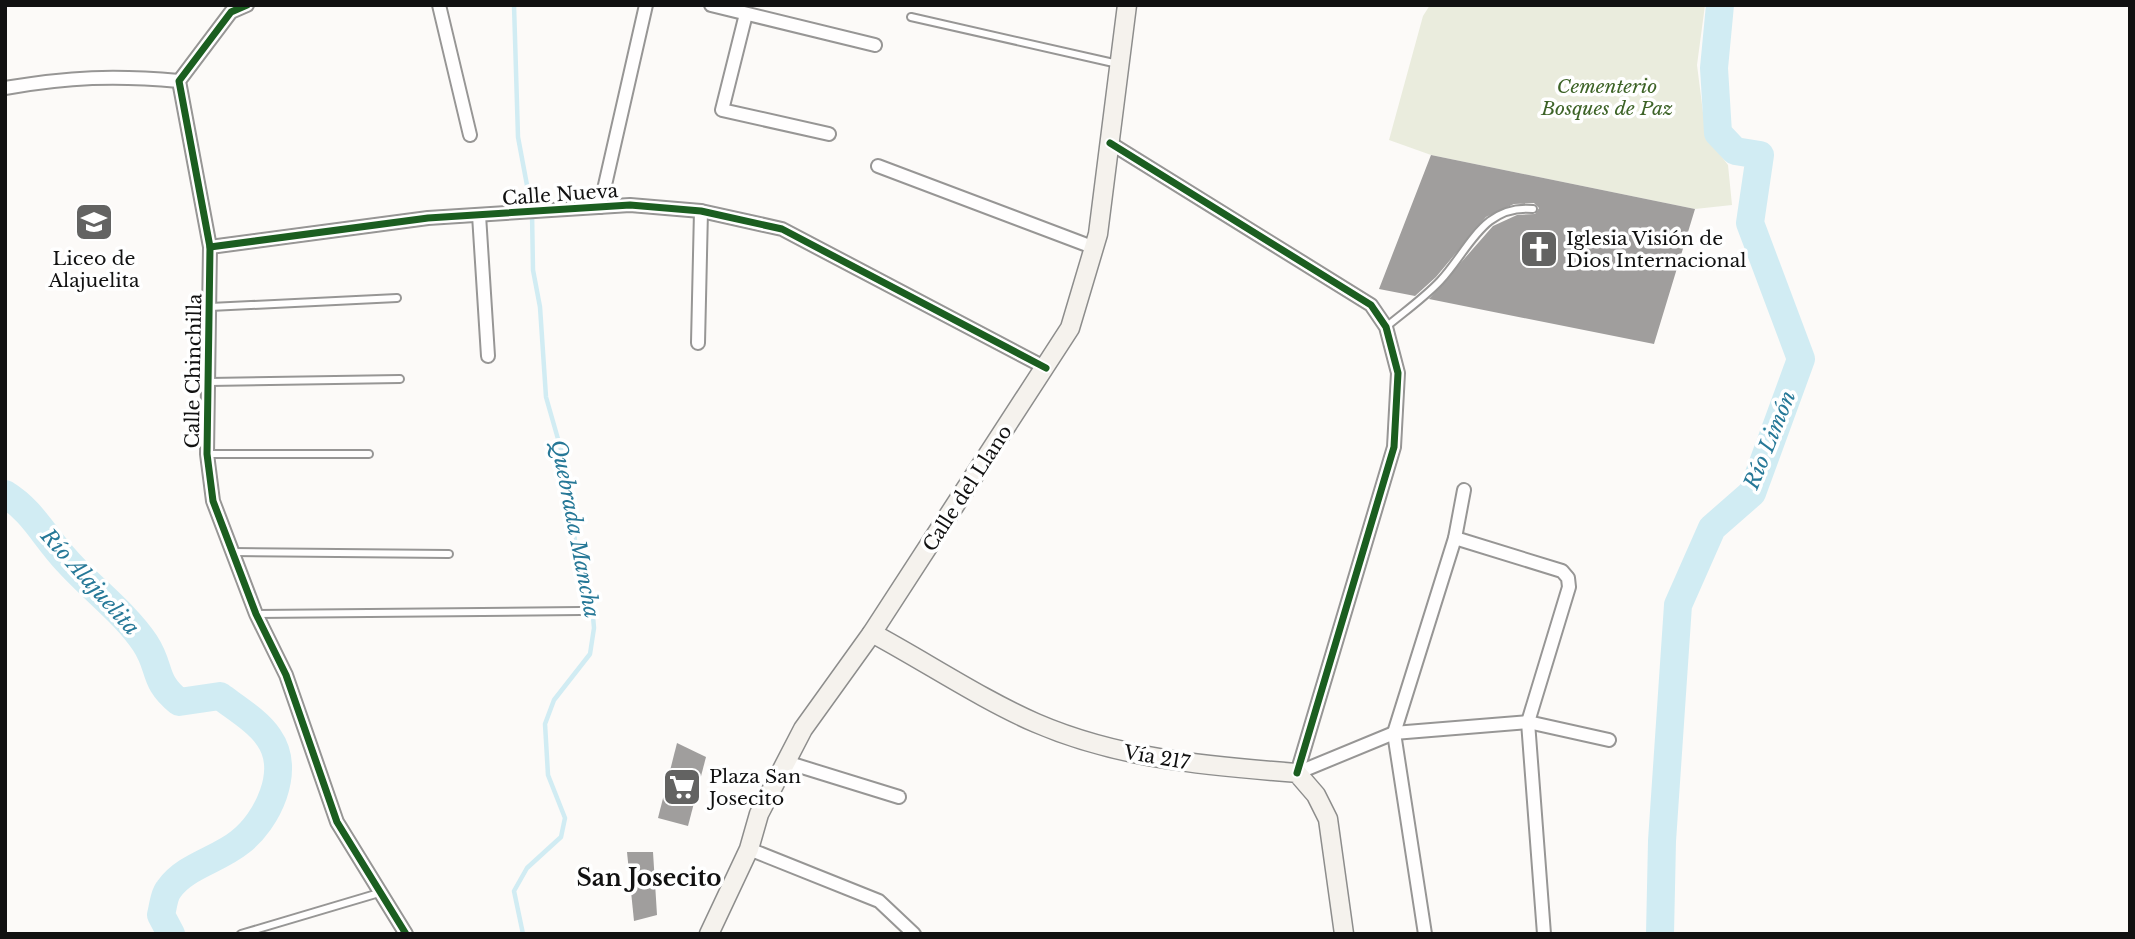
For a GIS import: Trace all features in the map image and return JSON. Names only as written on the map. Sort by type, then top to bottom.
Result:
[{"type":"main road","name":"Calle del Llano","points":[[710,934],[749,849],[759,814],[803,729],[872,633],[1070,328],[1095,248],[1127,5]]},
{"type":"main road","name":"Vía 217","points":[[872,633],[1036,723],[1114,749],[1190,764],[1297,773]]},
{"type":"main road","points":[[1297,773],[1316,795],[1328,819],[1344,934]]},
{"type":"street","points":[[5,88],[70,77],[127,76],[178,81],[231,12],[247,5]]},
{"type":"street","points":[[439,5],[470,135]]},
{"type":"street","points":[[600,207],[646,5]]},
{"type":"street","points":[[710,5],[875,45]]},
{"type":"street","points":[[746,14],[722,110],[829,134]]},
{"type":"street","name":"Calle Chinchilla","points":[[178,81],[210,247],[207,454],[213,501],[230,552],[256,614],[286,675],[337,822],[405,934]]},
{"type":"street","points":[[1110,143],[1371,306],[1386,327],[1398,373],[1394,447],[1297,773]]},
{"type":"street","points":[[878,166],[1095,248]]},
{"type":"street","name":"Calle Nueva","points":[[210,247],[428,218],[630,205],[701,211],[782,229],[1046,368]]},
{"type":"street","points":[[698,343],[701,211]]},
{"type":"street","points":[[479,215],[488,356]]},
{"type":"street","points":[[1425,934],[1394,733],[1455,538],[1464,490]]},
{"type":"street","points":[[1455,538],[1562,571],[1568,578],[1569,587],[1528,722],[1544,934]]},
{"type":"street","points":[[1297,773],[1394,733],[1528,722],[1609,740]]},
{"type":"street","points":[[786,762],[899,797]]},
{"type":"street","points":[[749,849],[879,901],[914,934]]},
{"type":"lane","points":[[911,18],[1120,65]]},
{"type":"lane","points":[[1386,327],[1439,282],[1494,217],[1515,207],[1533,209]]},
{"type":"lane","points":[[210,307],[397,298]]},
{"type":"lane","points":[[209,382],[400,379]]},
{"type":"lane","points":[[207,454],[369,454]]},
{"type":"lane","points":[[230,552],[449,554]]},
{"type":"lane","points":[[256,614],[581,611]]},
{"type":"lane","points":[[240,934],[379,893]]},
{"type":"green space","name":"Cementerio Bosques de Paz","points":[[1430,5],[1705,5],[1697,65],[1706,136],[1728,165],[1732,205],[1695,209],[1431,155],[1389,140],[1423,16]]},
{"type":"building","name":"Iglesia Visión de Dios Internacional","points":[[1431,155],[1695,209],[1654,344],[1429,299],[1493,226],[1517,215],[1535,214],[1539,208],[1534,203],[1514,204],[1486,217],[1436,277],[1415,296],[1379,289]]},
{"type":"building","name":"Plaza San Josecito","points":[[677,743],[706,757],[688,826],[658,818]]},
{"type":"building","points":[[627,852],[653,852],[657,915],[634,921]]},
{"type":"waterway","name":"Quebrada Mancha","points":[[514,5],[518,137],[532,212],[533,270],[540,307],[546,397],[568,474],[578,570],[592,605],[594,628],[590,654],[554,700],[545,724],[548,775],[565,818],[561,837],[527,868],[514,891],[523,934]]},
{"type":"waterway","name":"Río Limón","points":[[1660,934],[1662,841],[1678,605],[1712,528],[1752,493],[1801,359],[1750,223],[1760,155],[1735,151],[1718,133],[1714,68],[1720,5]]},
{"type":"waterway","name":"Río Alajuelita","points":[[5,494],[23,508],[67,561],[137,632],[170,694],[179,702],[220,696],[259,726],[275,751],[277,780],[273,795],[259,822],[240,842],[184,874],[167,892],[161,915],[171,934]]},
{"type":"cycle path","points":[[247,5],[231,12],[179,81],[210,247],[207,454],[213,501],[256,614],[286,675],[337,822],[406,934]]},
{"type":"cycle path","points":[[1110,143],[1371,305],[1386,327],[1398,373],[1394,447],[1297,773]]},
{"type":"cycle path","points":[[210,247],[428,218],[630,205],[701,211],[782,229],[1046,368]]},
{"type":"place","name":"Liceo de Alajuelita","points":[[94,222]]},
{"type":"place","name":"Iglesia Visión de Dios Internacional","points":[[1539,249]]},
{"type":"place","name":"Plaza San Josecito","points":[[682,787]]},
{"type":"district","name":"San Josecito","points":[[649,878]]}]
